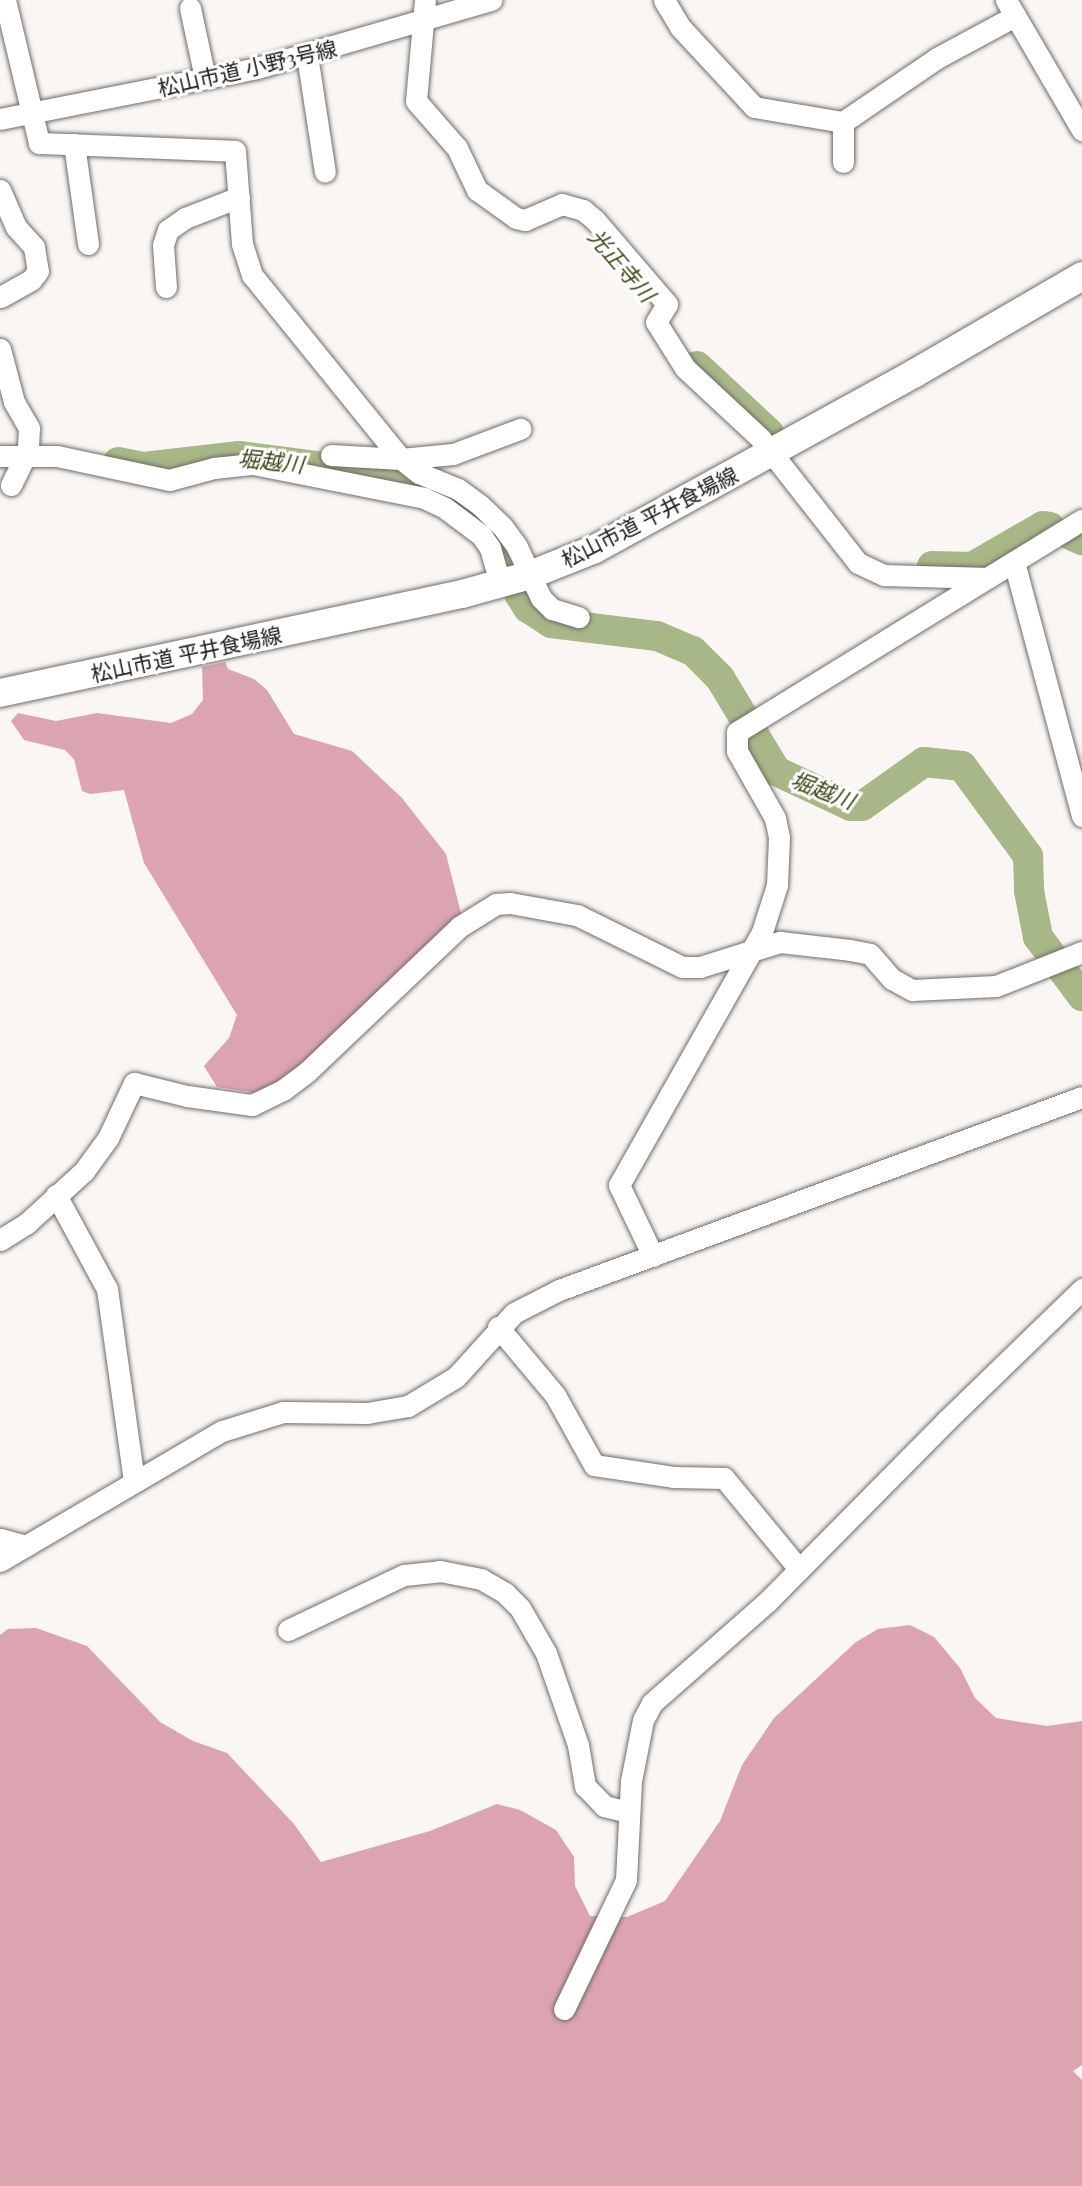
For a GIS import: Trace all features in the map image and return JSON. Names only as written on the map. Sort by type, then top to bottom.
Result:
[{"type":"street","points":[[5,0],[39,142],[235,151],[242,244],[252,275],[401,459],[419,473],[458,489],[502,526],[541,598],[552,609],[579,617]]},
{"type":"street","name":"松山市道 小野3号線","points":[[0,119],[307,55],[424,10],[491,0]]},
{"type":"street","points":[[664,0],[680,27],[754,107],[843,122],[1010,8],[1082,130]]},
{"type":"street","points":[[190,8],[205,78]]},
{"type":"street","points":[[424,10],[416,101],[427,118],[457,148],[477,190],[516,218],[525,220],[554,205],[583,210],[645,274],[667,304],[656,322],[685,368],[741,417],[772,452],[858,563],[873,573],[987,578]]},
{"type":"street","points":[[307,55],[325,172]]},
{"type":"street","points":[[843,122],[843,162]]},
{"type":"street","points":[[74,144],[88,244]]},
{"type":"street","points":[[0,190],[16,226],[34,247],[38,271],[32,280],[0,297]]},
{"type":"street","points":[[166,287],[165,234],[184,218],[239,197]]},
{"type":"street","name":"松山市道 平井食場線","points":[[0,693],[530,575],[595,549],[772,452],[1082,276]]},
{"type":"street","points":[[0,349],[28,446],[11,485]]},
{"type":"street","points":[[0,456],[28,446],[57,456],[169,480],[214,468],[253,464],[376,473],[401,459],[453,454],[520,429]]},
{"type":"street","points":[[331,455],[376,473],[462,519],[490,548],[500,583]]},
{"type":"street","points":[[653,1256],[619,1185],[749,951],[762,932],[777,885],[779,837],[769,802],[737,751],[737,732],[747,723],[893,638],[1082,520]]},
{"type":"street","points":[[1014,562],[1082,816]]},
{"type":"street","points":[[0,1240],[26,1224],[94,1158],[134,1083],[187,1096],[252,1105],[283,1090],[308,1071],[459,927],[496,904],[510,903],[577,915],[682,968],[700,967],[780,942],[870,954],[892,979],[912,990],[996,986],[1082,952]]},
{"type":"street","points":[[0,1561],[134,1480],[247,1420],[305,1410],[367,1413],[426,1398],[456,1377],[514,1313],[559,1290],[1082,1097]]},
{"type":"street","points":[[56,1195],[107,1289],[134,1480]]},
{"type":"street","points":[[564,2009],[626,1880],[628,1812],[643,1720],[652,1703],[799,1569],[1082,1289]]},
{"type":"street","points":[[498,1328],[555,1395],[594,1465],[673,1477],[724,1478],[799,1569]]},
{"type":"street","points":[[0,1539],[26,1546]]},
{"type":"street","points":[[288,1630],[404,1575],[440,1571],[481,1579],[505,1593],[520,1608],[546,1653],[578,1745],[585,1786],[604,1806],[628,1812]]},
{"type":"shaded area","points":[[225,662],[228,669],[254,679],[267,690],[294,734],[352,751],[402,798],[446,854],[462,917],[306,1065],[262,1094],[217,1087],[204,1066],[229,1038],[237,1015],[144,863],[124,790],[90,794],[82,791],[74,759],[65,750],[24,740],[11,721],[18,713],[56,721],[97,713],[171,723],[192,714],[203,700],[202,667]]},
{"type":"shaded area","points":[[910,1625],[934,1637],[960,1668],[975,1698],[996,1718],[1047,1726],[1082,1721],[1082,2065],[1073,2071],[1082,2080],[1082,2186],[0,2186],[0,1635],[8,1629],[36,1628],[87,1646],[160,1722],[193,1741],[227,1753],[294,1824],[321,1862],[430,1831],[497,1804],[520,1810],[556,1830],[574,1857],[575,1886],[590,1916],[627,1917],[665,1901],[720,1821],[742,1765],[774,1718],[856,1642],[878,1629]]},
{"type":"waterway","name":"光正寺川","points":[[697,366],[769,433]]},
{"type":"waterway","name":"堀越川","points":[[118,462],[144,467],[239,456],[364,472],[445,497],[465,509],[496,537],[508,565]]},
{"type":"waterway","name":"光正寺川","points":[[932,566],[972,567],[1043,526],[1050,527]]},
{"type":"waterway","name":"光正寺川","points":[[1070,535],[1082,540]]},
{"type":"waterway","name":"堀越川","points":[[519,594],[528,608],[551,623],[657,636],[693,651],[720,678],[776,771],[851,806],[862,806],[924,762],[962,766],[1028,856],[1029,891],[1038,937],[1082,996]]}]
